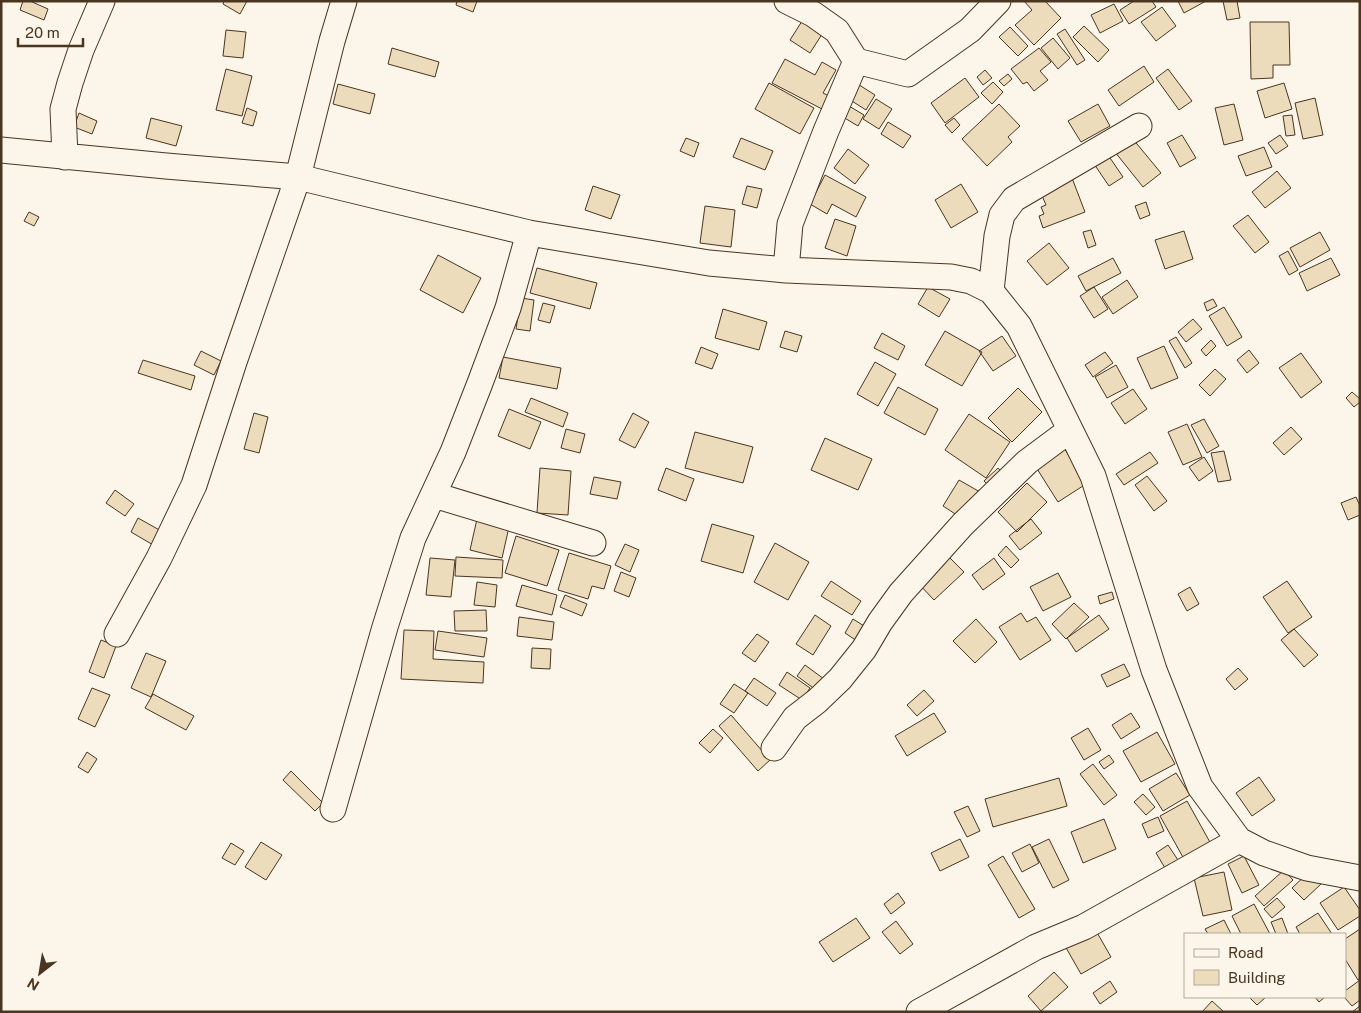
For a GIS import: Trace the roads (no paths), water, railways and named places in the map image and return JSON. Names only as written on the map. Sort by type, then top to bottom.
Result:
[{"type":"street","points":[[65,157],[63,109],[81,50],[102,1]]},
{"type":"street","points":[[117,634],[159,558],[194,484],[298,177],[344,1]]},
{"type":"street","points":[[787,1],[813,14],[837,31],[856,61],[908,74],[970,30],[998,1]]},
{"type":"street","points":[[786,270],[790,224],[856,61]]},
{"type":"street","points":[[991,291],[997,236],[1002,215],[1014,199],[1139,126]]},
{"type":"street","points":[[1,150],[298,177],[529,233],[709,263],[786,270],[951,277],[971,281],[991,291],[1019,326],[1093,476],[1154,670],[1200,787],[1239,840],[1264,853],[1307,868],[1360,878]]},
{"type":"street","points":[[333,809],[385,627],[413,538],[454,452],[508,308],[529,233]]},
{"type":"street","points":[[774,748],[795,718],[817,701],[840,679],[864,649],[880,622],[901,593],[963,524],[1027,462],[1070,430]]},
{"type":"street","points":[[434,494],[593,543]]},
{"type":"street","points":[[918,1012],[1036,947],[1084,927],[1239,840]]}]
